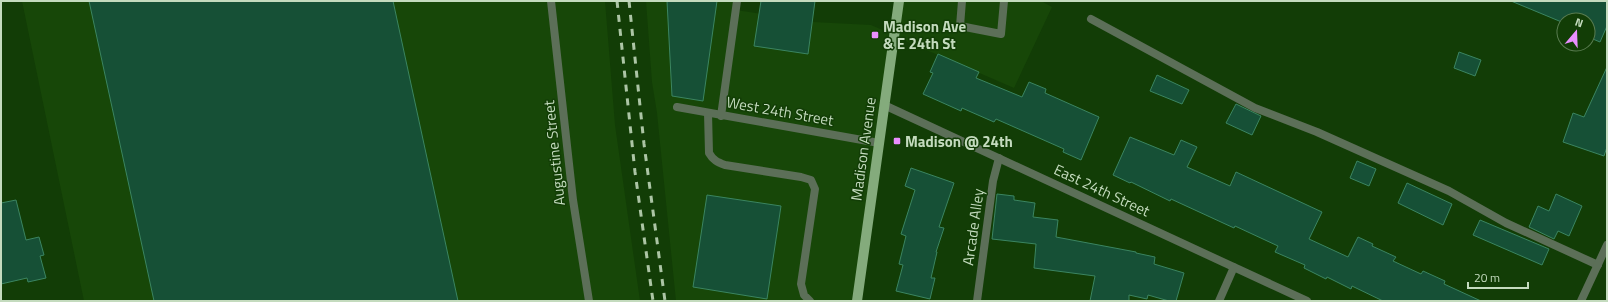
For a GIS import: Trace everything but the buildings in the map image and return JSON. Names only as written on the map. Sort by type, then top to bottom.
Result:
[{"type":"main road","name":"Madison Avenue","points":[[857,301],[899,1]]},
{"type":"street","name":"Augustine Street","points":[[551,1],[573,200],[590,301]]},
{"type":"street","points":[[721,116],[737,1]]},
{"type":"street","points":[[962,1],[960,26],[1001,34],[1004,1]]},
{"type":"street","points":[[1091,20],[1255,108],[1317,132],[1449,191],[1506,223],[1598,265]]},
{"type":"street","name":"East 24th Street","points":[[884,105],[1307,301]]},
{"type":"street","name":"West 24th Street","points":[[677,107],[879,143]]},
{"type":"street","points":[[708,113],[709,153],[712,159],[716,162],[725,166],[801,177],[811,180],[815,188],[801,284],[804,295],[810,301]]},
{"type":"street","name":"Arcade Alley","points":[[977,301],[993,181],[999,158]]},
{"type":"street","points":[[1581,301],[1607,245]]},
{"type":"street","points":[[1219,301],[1234,267]]},
{"type":"shaded area","points":[[22,1],[605,1],[615,125],[640,301],[84,301]]},
{"type":"shaded area","points":[[646,1],[737,1],[736,10],[813,22],[871,25],[894,35],[899,1],[1041,1],[1052,7],[1014,88],[894,36],[857,301],[676,301],[657,113],[652,82]]},
{"type":"railway","points":[[617,1],[635,172],[653,301]]},
{"type":"railway","points":[[629,1],[644,144],[665,301]]},
{"type":"place","name":"Madison Ave & E 24th St","points":[[875,35]]},
{"type":"place","name":"Madison @ 24th","points":[[897,141]]}]
